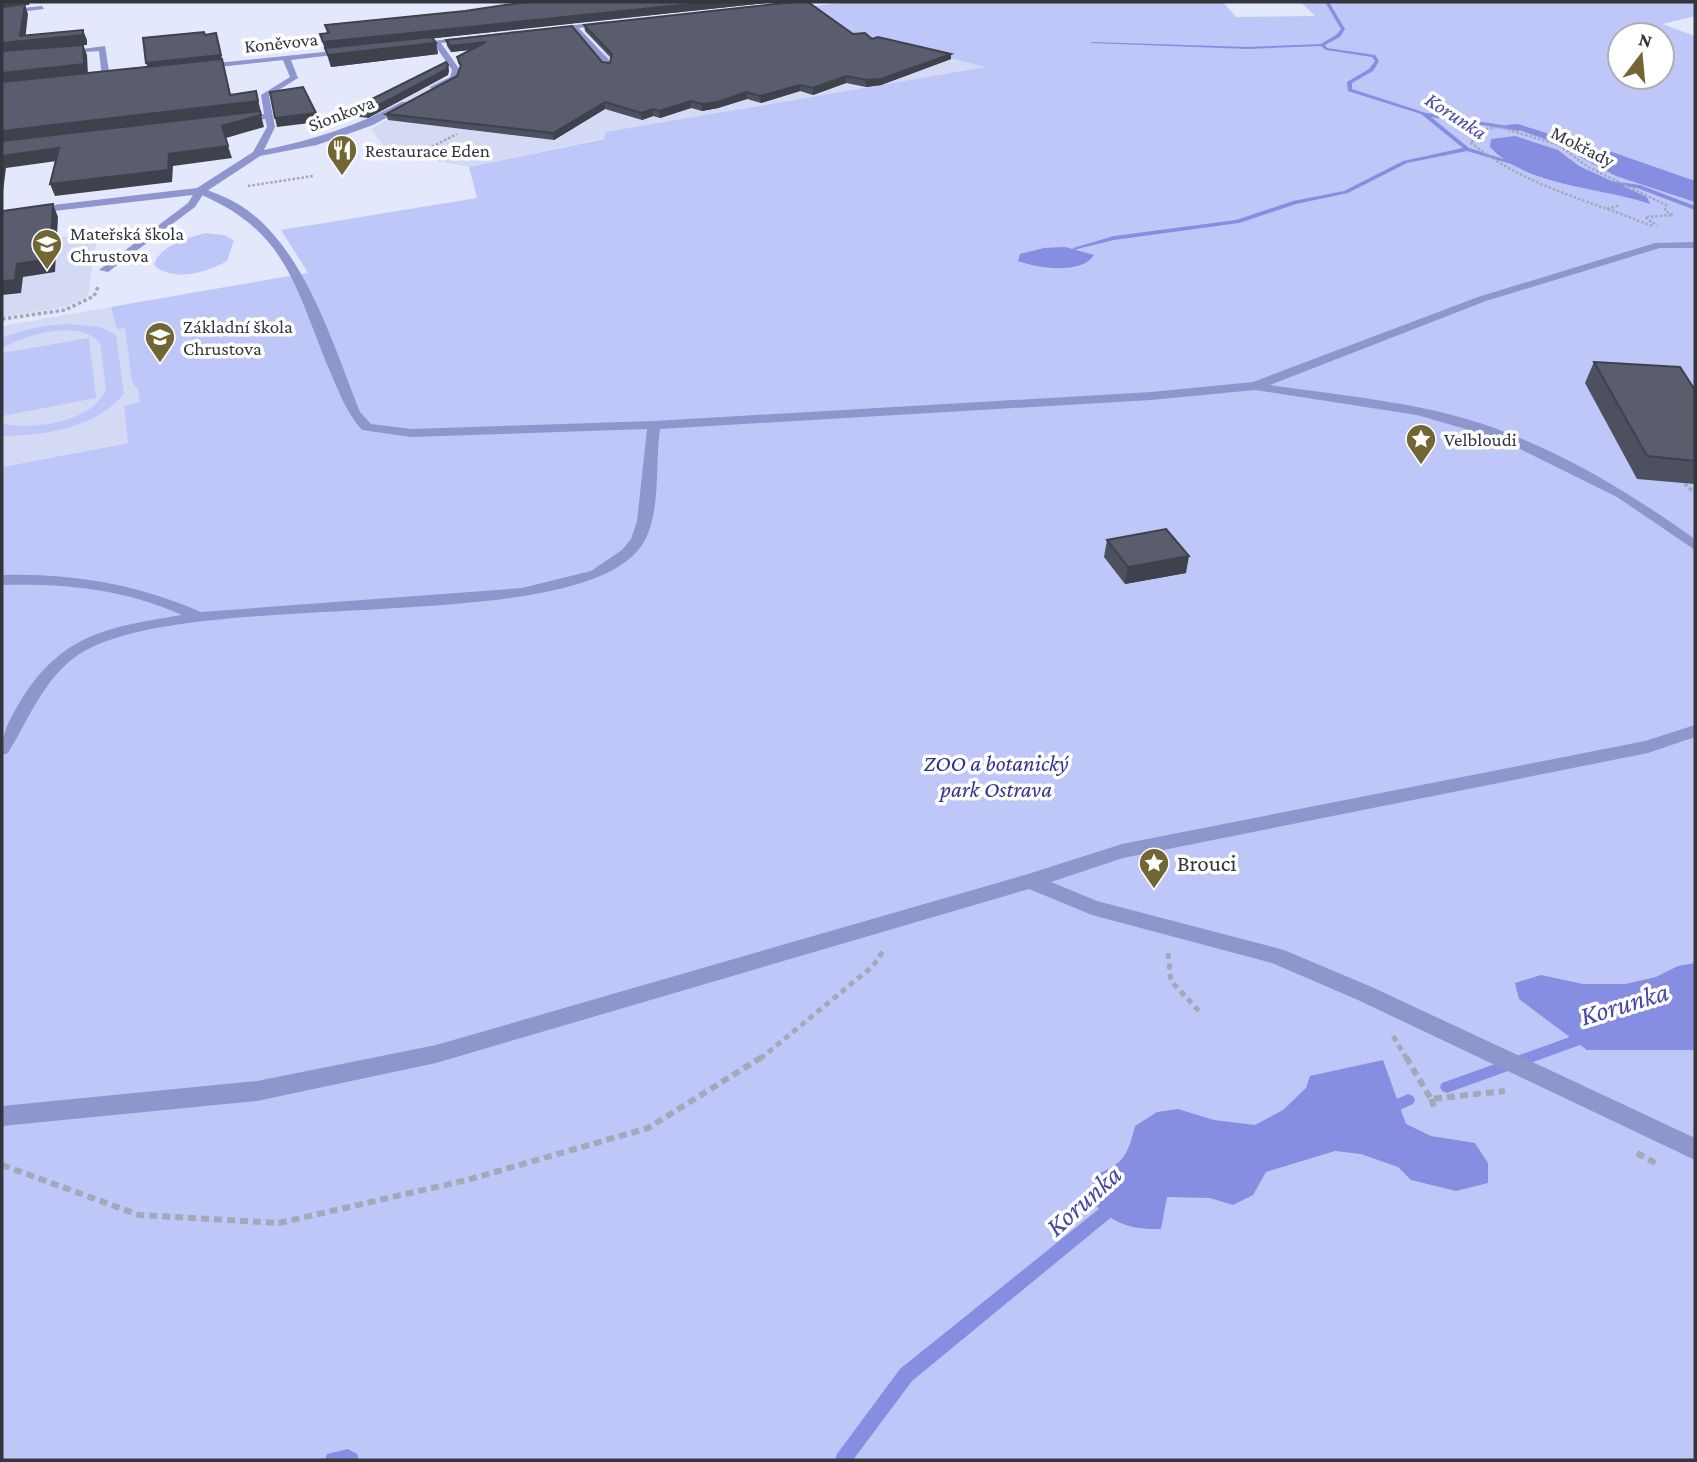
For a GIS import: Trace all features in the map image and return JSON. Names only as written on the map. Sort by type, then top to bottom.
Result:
[{"type":"street","points":[[774,6],[815,2]]},
{"type":"street","points":[[2,12],[42,8]]},
{"type":"street","points":[[406,44],[613,23]]},
{"type":"street","points":[[573,27],[608,64]]},
{"type":"street","name":"Sionkova","points":[[2,214],[200,191],[257,154],[314,143],[370,123],[454,78],[456,70],[436,41]]},
{"type":"street","points":[[52,53],[102,48],[106,78]]},
{"type":"street","name":"Koněvova","points":[[187,69],[354,50]]},
{"type":"street","points":[[257,154],[271,127],[265,95],[294,79],[286,58]]},
{"type":"street","points":[[94,79],[119,76]]},
{"type":"street","points":[[231,115],[268,113]]},
{"type":"street","points":[[221,122],[268,113]]},
{"type":"street","points":[[200,191],[219,197],[277,240],[299,274],[354,413],[367,427],[411,433],[461,433],[654,425],[1151,396],[1255,386],[1418,411],[1505,436],[1622,494],[1695,546]]},
{"type":"street","name":"Sionkova","points":[[104,270],[192,205],[200,191]]},
{"type":"street","points":[[1255,386],[1482,299],[1659,245],[1695,245]]},
{"type":"street","points":[[2,749],[56,665],[76,649],[121,631],[199,617],[523,593],[564,585],[596,574],[621,560],[641,533],[654,425]]},
{"type":"street","points":[[2,580],[58,578],[110,585],[174,605],[199,617]]},
{"type":"street","points":[[2,1116],[257,1091],[436,1054],[1030,881],[1122,851],[1648,747],[1695,731]]},
{"type":"street","points":[[1030,881],[1092,907],[1277,956],[1366,994],[1695,1149]]},
{"type":"path","name":"Mokřady","points":[[1499,127],[1559,145],[1588,167],[1657,199],[1666,205],[1665,211],[1674,215],[1644,220],[1609,210],[1521,179],[1490,161],[1470,142],[1483,138],[1485,129],[1499,127]]},
{"type":"path","points":[[408,159],[457,134]]},
{"type":"path","points":[[200,191],[302,180],[313,176]]},
{"type":"path","points":[[1609,210],[1620,205]]},
{"type":"path","points":[[2,319],[65,310],[85,301],[94,296],[104,270]]},
{"type":"path","points":[[1679,479],[1695,493]]},
{"type":"path","points":[[2,1165],[139,1215],[279,1223],[467,1180],[648,1128],[755,1063],[873,965],[909,916]]},
{"type":"path","points":[[1170,927],[1166,971],[1171,986],[1201,1013]]},
{"type":"path","points":[[1366,994],[1382,1014],[1435,1110]]},
{"type":"path","points":[[1431,1099],[1511,1090]]},
{"type":"shaded area","points":[[822,29],[988,67],[744,108],[469,167],[387,151],[371,129],[388,119],[370,115],[440,79],[459,81],[583,54]]},
{"type":"shaded area","name":"Mateřská škola Chrustova","points":[[98,232],[88,296],[65,307],[2,317],[2,245]]},
{"type":"shaded area","name":"Základní škola Chrustova","points":[[288,276],[332,403],[2,467],[2,326]]},
{"type":"green space","name":"ZOO a botanický park Ostrava","points":[[852,2],[1223,2],[1236,17],[1315,16],[1301,2],[1695,2],[1695,16],[1674,21],[1606,21],[1606,91],[1676,91],[1676,29],[1695,36],[1695,1460],[2,1460],[2,467],[128,443],[124,406],[140,402],[138,390],[132,382],[125,328],[117,329],[111,307],[308,273],[281,230],[477,198],[469,167],[604,139],[606,132],[986,67],[822,29],[793,8]]},
{"type":"green space","points":[[206,233],[224,235],[234,240],[227,261],[201,272],[180,275],[171,274],[154,265],[157,258],[168,248]]},
{"type":"green space","points":[[69,324],[100,327],[116,335],[124,394],[99,415],[68,428],[2,436],[2,424],[45,425],[75,417],[88,410],[106,390],[100,343],[79,331],[38,334],[2,348],[2,338],[10,335],[35,328]]},
{"type":"green space","points":[[89,338],[96,398],[2,416],[2,353]]},
{"type":"water","points":[[1518,124],[1568,140],[1589,151],[1575,150],[1505,125]]},
{"type":"water","points":[[1515,136],[1558,150],[1579,166],[1647,197],[1650,204],[1544,178],[1505,160],[1490,147],[1491,139]]},
{"type":"water","points":[[1609,151],[1695,181],[1695,202],[1616,176],[1578,156]]},
{"type":"water","points":[[1065,247],[1094,255],[1088,261],[1069,268],[1036,266],[1018,261],[1020,254],[1044,248]]},
{"type":"water","points":[[1695,963],[1695,1050],[1587,1050],[1519,999],[1515,983],[1541,975],[1583,984],[1625,984],[1656,977],[1678,966]]},
{"type":"water","points":[[1383,1060],[1406,1124],[1431,1136],[1475,1143],[1488,1163],[1488,1183],[1456,1191],[1411,1180],[1398,1167],[1361,1154],[1335,1151],[1266,1172],[1253,1195],[1233,1205],[1210,1198],[1167,1197],[1161,1229],[1124,1224],[1108,1216],[1092,1202],[1093,1176],[1111,1168],[1122,1158],[1135,1126],[1157,1112],[1178,1109],[1214,1120],[1255,1125],[1283,1110],[1306,1088],[1310,1076]]},
{"type":"building","points":[[526,2],[710,2],[323,42],[320,34],[329,33],[325,25]]},
{"type":"building","points":[[808,2],[853,34],[865,33],[872,39],[878,37],[951,54],[881,79],[866,80],[846,76],[813,88],[800,85],[760,96],[746,92],[718,102],[702,104],[691,101],[659,111],[653,109],[641,113],[605,102],[553,133],[386,114],[457,76],[461,65],[457,57],[486,42],[450,46],[446,40],[572,26],[602,62],[610,63],[612,54],[584,25]]},
{"type":"building","points":[[25,4],[20,36],[83,30],[83,35],[2,43],[2,7]]},
{"type":"building","points":[[204,32],[205,35],[216,33],[221,55],[146,63],[143,38]]},
{"type":"building","points":[[432,37],[436,43],[328,55],[325,48]]},
{"type":"building","points":[[83,45],[84,64],[2,73],[2,51]]},
{"type":"building","points":[[222,59],[230,95],[256,91],[258,101],[2,131],[2,82]]},
{"type":"building","points":[[446,62],[447,69],[366,112],[350,110]]},
{"type":"building","points":[[303,87],[316,113],[275,118],[270,92]]},
{"type":"building","points":[[260,111],[261,115],[222,126],[228,146],[169,154],[168,170],[50,184],[59,148],[2,156],[2,141]]},
{"type":"building","points":[[53,204],[50,259],[17,264],[15,280],[2,281],[2,211]]},
{"type":"building","points":[[1594,362],[1680,367],[1695,390],[1695,461],[1647,456]]},
{"type":"building","points":[[1166,529],[1189,556],[1128,567],[1107,540]]},
{"type":"waterway","name":"Korunka","points":[[1322,45],[1338,36],[1343,29],[1327,2]]},
{"type":"waterway","points":[[1092,43],[1248,48],[1322,45]]},
{"type":"waterway","name":"Korunka","points":[[1322,45],[1326,49],[1373,56],[1377,61],[1371,70],[1349,82],[1350,90],[1424,114]]},
{"type":"waterway","points":[[1424,114],[1519,129]]},
{"type":"waterway","name":"Korunka","points":[[1424,114],[1467,149]]},
{"type":"waterway","points":[[1075,249],[1114,238],[1237,222],[1295,202],[1346,192],[1405,162],[1467,149]]},
{"type":"waterway","name":"Korunka","points":[[1467,149],[1523,167]]},
{"type":"waterway","name":"Korunka","points":[[1611,183],[1638,186],[1695,208]]},
{"type":"waterway","name":"Korunka","points":[[1447,1087],[1586,1037]]},
{"type":"waterway","name":"Korunka","points":[[1386,1110],[1408,1100]]},
{"type":"waterway","name":"Korunka","points":[[843,1460],[906,1375],[1115,1205]]},
{"type":"waterway","name":"Korunka","points":[[333,1460],[348,1457],[351,1460]]},
{"type":"place","name":"Restaurace Eden","points":[[342,177]]},
{"type":"place","name":"Mateřská škola Chrustova","points":[[47,271]]},
{"type":"place","name":"Základní škola Chrustova","points":[[160,364]]},
{"type":"place","name":"Velbloudi","points":[[1421,466]]},
{"type":"place","name":"Brouci","points":[[1154,890]]}]
